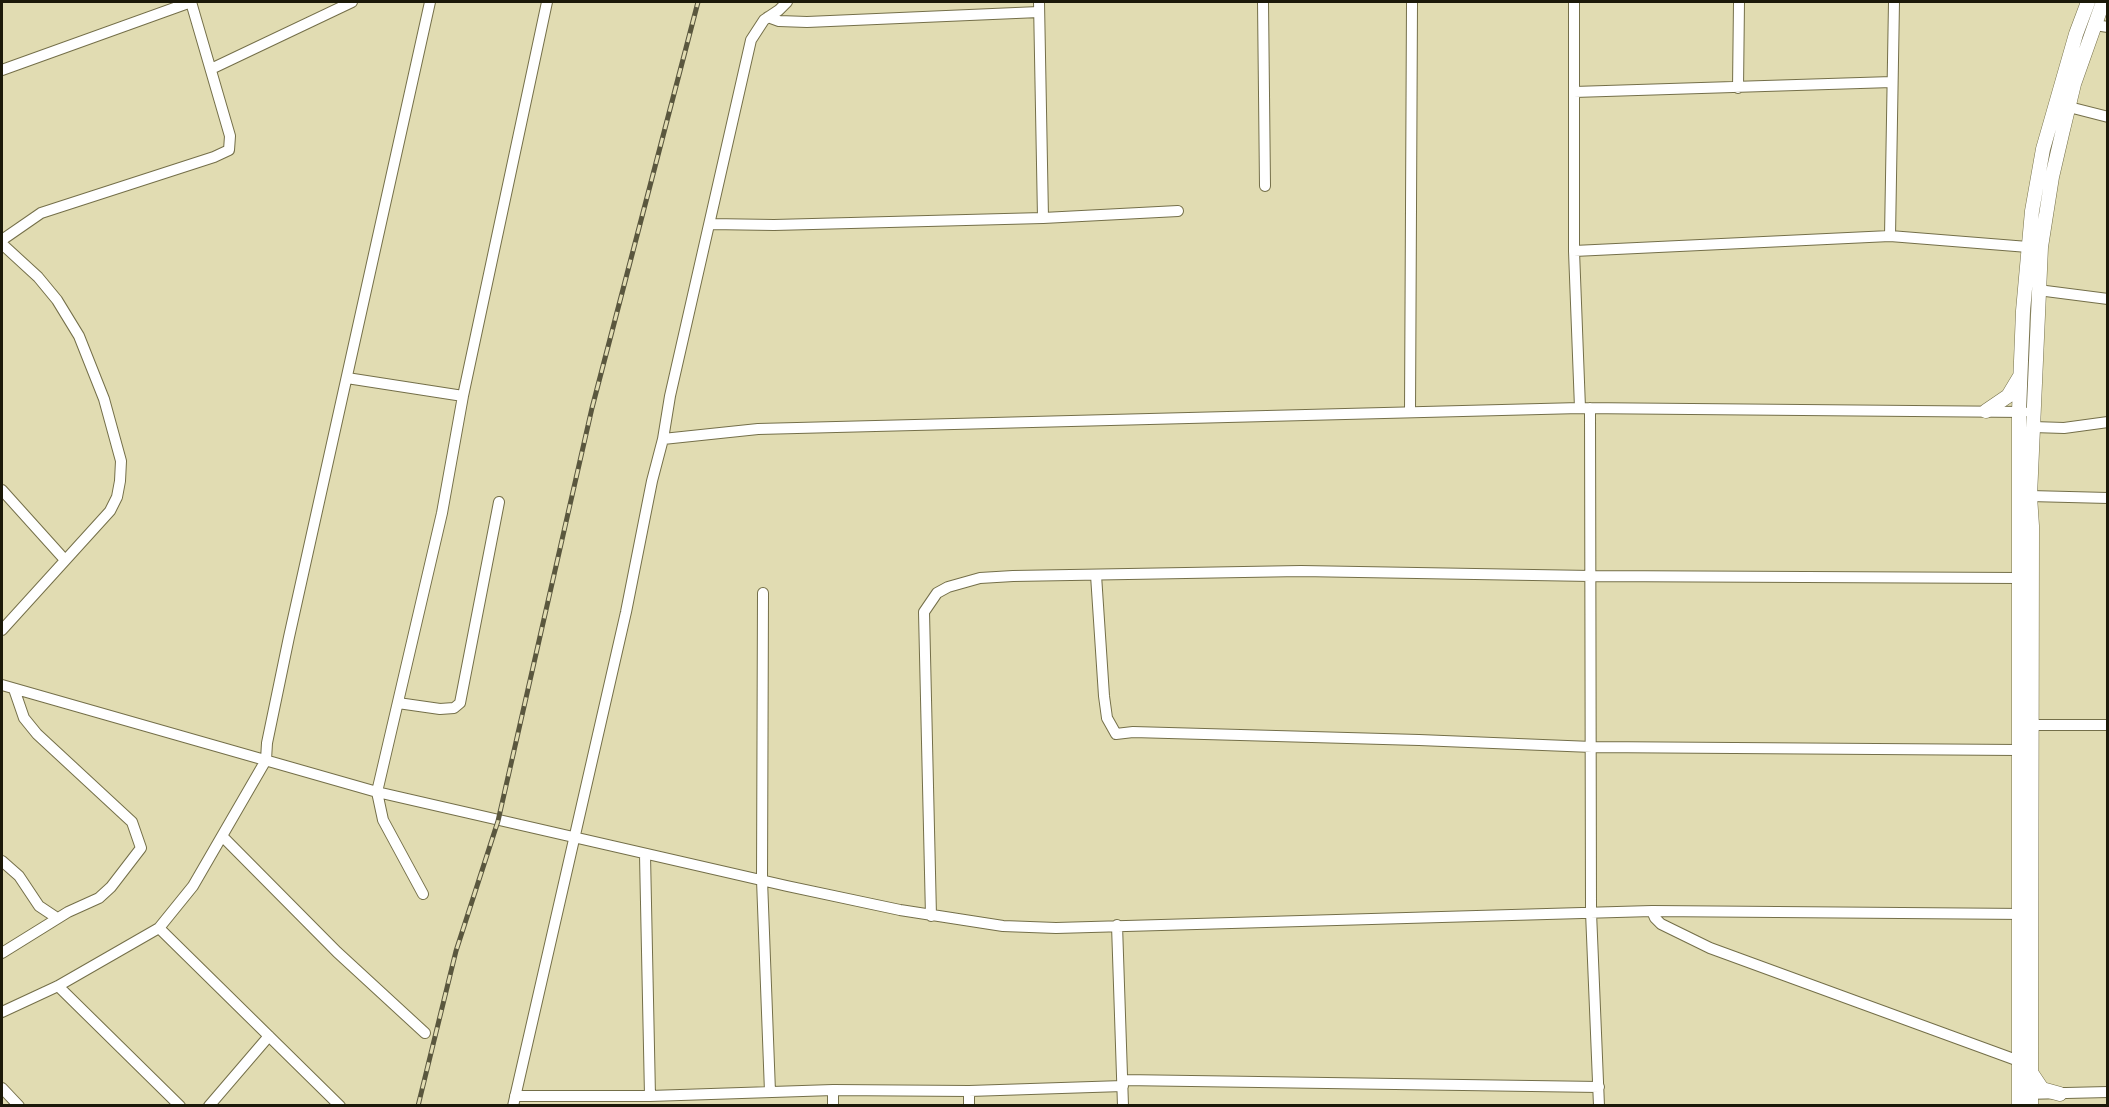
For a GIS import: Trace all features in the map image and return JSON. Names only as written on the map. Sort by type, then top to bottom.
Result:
[{"type":"main road","points":[[2025,1100],[2019,1061],[2032,725],[2030,496],[2033,427],[2026,412],[2021,375],[2023,311],[2028,247],[2043,149],[2070,52],[2088,2]]},
{"type":"main road","points":[[2025,1100],[2031,1073],[2018,750],[2019,578],[2026,412],[2041,247],[2052,177],[2074,84],[2101,26],[2103,2]]},
{"type":"main road","points":[[1986,411],[2008,396],[2021,375]]},
{"type":"main road","points":[[2031,1073],[2042,1089],[2060,1094]]},
{"type":"street","points":[[2,70],[191,2],[230,136],[229,150],[214,157],[41,213],[2,242],[57,300],[79,336],[104,399],[121,461],[117,497],[110,511],[2,630]]},
{"type":"street","points":[[211,69],[352,2]]},
{"type":"street","points":[[2,1012],[58,986],[159,928],[193,886],[266,760],[269,733],[430,2]]},
{"type":"street","points":[[423,894],[383,820],[377,792],[442,513],[463,396],[547,2]]},
{"type":"street","points":[[787,2],[768,17],[756,30],[751,40],[670,396],[626,612],[514,1101],[833,1090],[969,1091],[1123,1083],[1599,1087]]},
{"type":"street","points":[[1263,2],[1265,186]]},
{"type":"street","points":[[1410,412],[1412,2]]},
{"type":"street","points":[[1574,2],[1574,251],[1585,408],[1592,576],[1591,912],[1599,1106]]},
{"type":"street","points":[[1738,88],[1739,2]]},
{"type":"street","points":[[1890,236],[1894,2]]},
{"type":"street","points":[[768,17],[779,21],[807,22],[1039,7],[1043,218]]},
{"type":"street","points":[[1574,92],[1892,82]]},
{"type":"street","points":[[2069,107],[2108,117]]},
{"type":"street","points":[[710,224],[774,225],[1043,218],[1178,211]]},
{"type":"street","points":[[1574,251],[1890,236],[2028,247]]},
{"type":"street","points":[[2038,290],[2108,299]]},
{"type":"street","points":[[347,378],[463,396]]},
{"type":"street","points":[[663,438],[758,429],[1585,408],[2026,412]]},
{"type":"street","points":[[2033,427],[2064,428],[2108,422]]},
{"type":"street","points":[[2,490],[65,560]]},
{"type":"street","points":[[2030,496],[2108,498]]},
{"type":"street","points":[[398,703],[440,709],[454,708],[460,703],[499,502]]},
{"type":"street","points":[[932,916],[924,612],[941,590],[981,578],[1301,571],[1592,576],[2019,578]]},
{"type":"street","points":[[1096,575],[1104,696],[1107,718],[1116,734],[1133,732],[1592,747],[2018,750]]},
{"type":"street","points":[[763,593],[762,880],[770,1092]]},
{"type":"street","points":[[2,685],[377,792],[645,855],[932,916],[1003,926],[1056,928],[1652,911],[2025,914]]},
{"type":"street","points":[[2,952],[57,918],[99,898],[111,887],[141,848],[132,822],[45,741],[24,718],[14,689]]},
{"type":"street","points":[[2032,725],[2108,725]]},
{"type":"street","points":[[222,836],[337,952],[425,1033]]},
{"type":"street","points":[[645,855],[650,1096]]},
{"type":"street","points":[[2,861],[19,876],[39,906],[57,918]]},
{"type":"street","points":[[1652,911],[1661,924],[1710,948],[2019,1061]]},
{"type":"street","points":[[1117,926],[1123,1106]]},
{"type":"street","points":[[159,928],[340,1106]]},
{"type":"street","points":[[58,986],[180,1106]]},
{"type":"street","points":[[209,1106],[269,1036]]},
{"type":"street","points":[[2,1089],[19,1106]]},
{"type":"street","points":[[833,1090],[833,1106]]},
{"type":"street","points":[[969,1091],[969,1106]]},
{"type":"street","points":[[2025,1100],[2060,1094],[2108,1092]]},
{"type":"railway","points":[[418,1106],[456,951],[498,821],[592,408],[698,2]]}]
